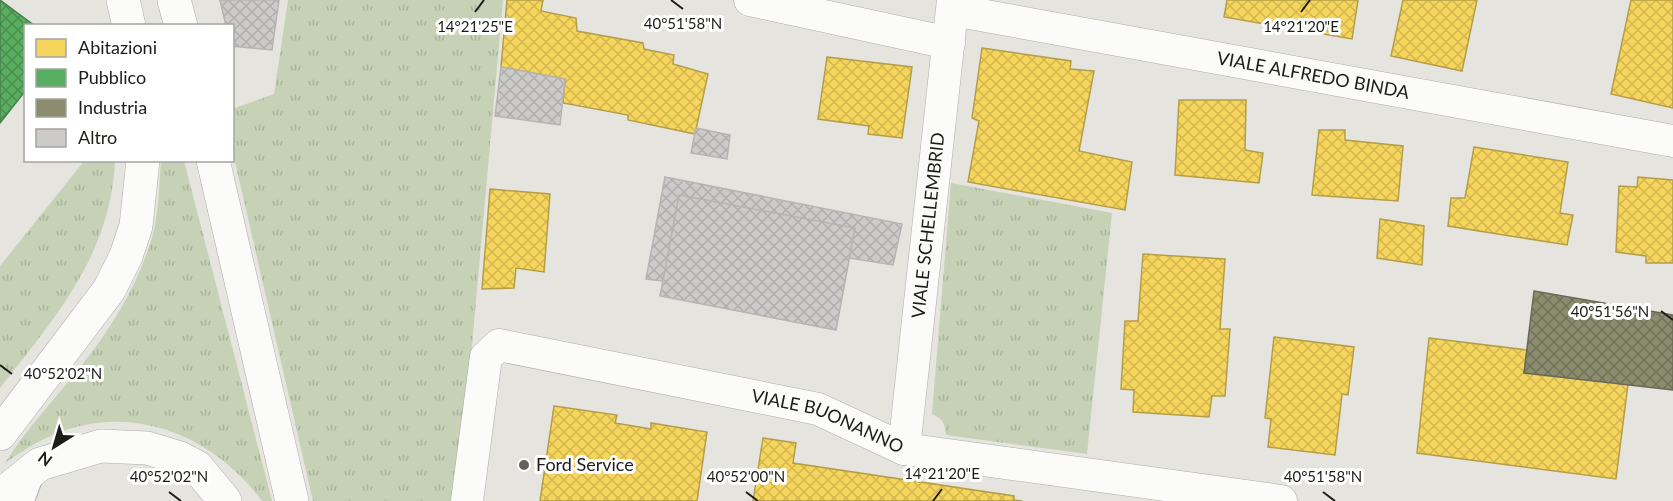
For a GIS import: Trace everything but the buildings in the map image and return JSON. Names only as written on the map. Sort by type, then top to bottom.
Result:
[{"type":"street","points":[[123,0],[129,24]]},
{"type":"street","points":[[174,0],[180,24]]},
{"type":"street","points":[[750,0],[949,43]]},
{"type":"street","name":"VIALE SCHELLEMBRID","points":[[904,449],[953,5]]},
{"type":"street","name":"VIALE ALFREDO BINDA","points":[[953,5],[1673,141]]},
{"type":"street","points":[[0,434],[110,290],[126,256],[136,226],[143,162]]},
{"type":"street","points":[[213,162],[292,501]]},
{"type":"street","name":"VIALE BUONANNO","points":[[467,501],[486,357],[499,345],[818,409],[904,449],[1172,494],[1281,501]]},
{"type":"street","points":[[0,496],[40,464],[101,446],[147,448],[180,458],[197,467],[225,501]]},
{"type":"lane","points":[[26,501],[40,464]]},
{"type":"green space","points":[[288,0],[503,0],[458,501],[313,501],[234,157],[234,108],[274,94]]},
{"type":"green space","points":[[83,162],[115,162],[111,195],[103,226],[77,283],[41,336],[0,388],[0,266]]},
{"type":"green space","points":[[161,162],[184,162],[272,501],[262,501],[220,458],[196,443],[169,431],[141,424],[112,422],[83,425],[53,435],[5,463],[114,321],[132,289],[146,255],[154,229]]},
{"type":"green space","points":[[951,183],[1112,213],[1087,454],[946,435],[943,422],[932,414]]},
{"type":"place","name":"Ford Service","points":[[524,465]]}]
